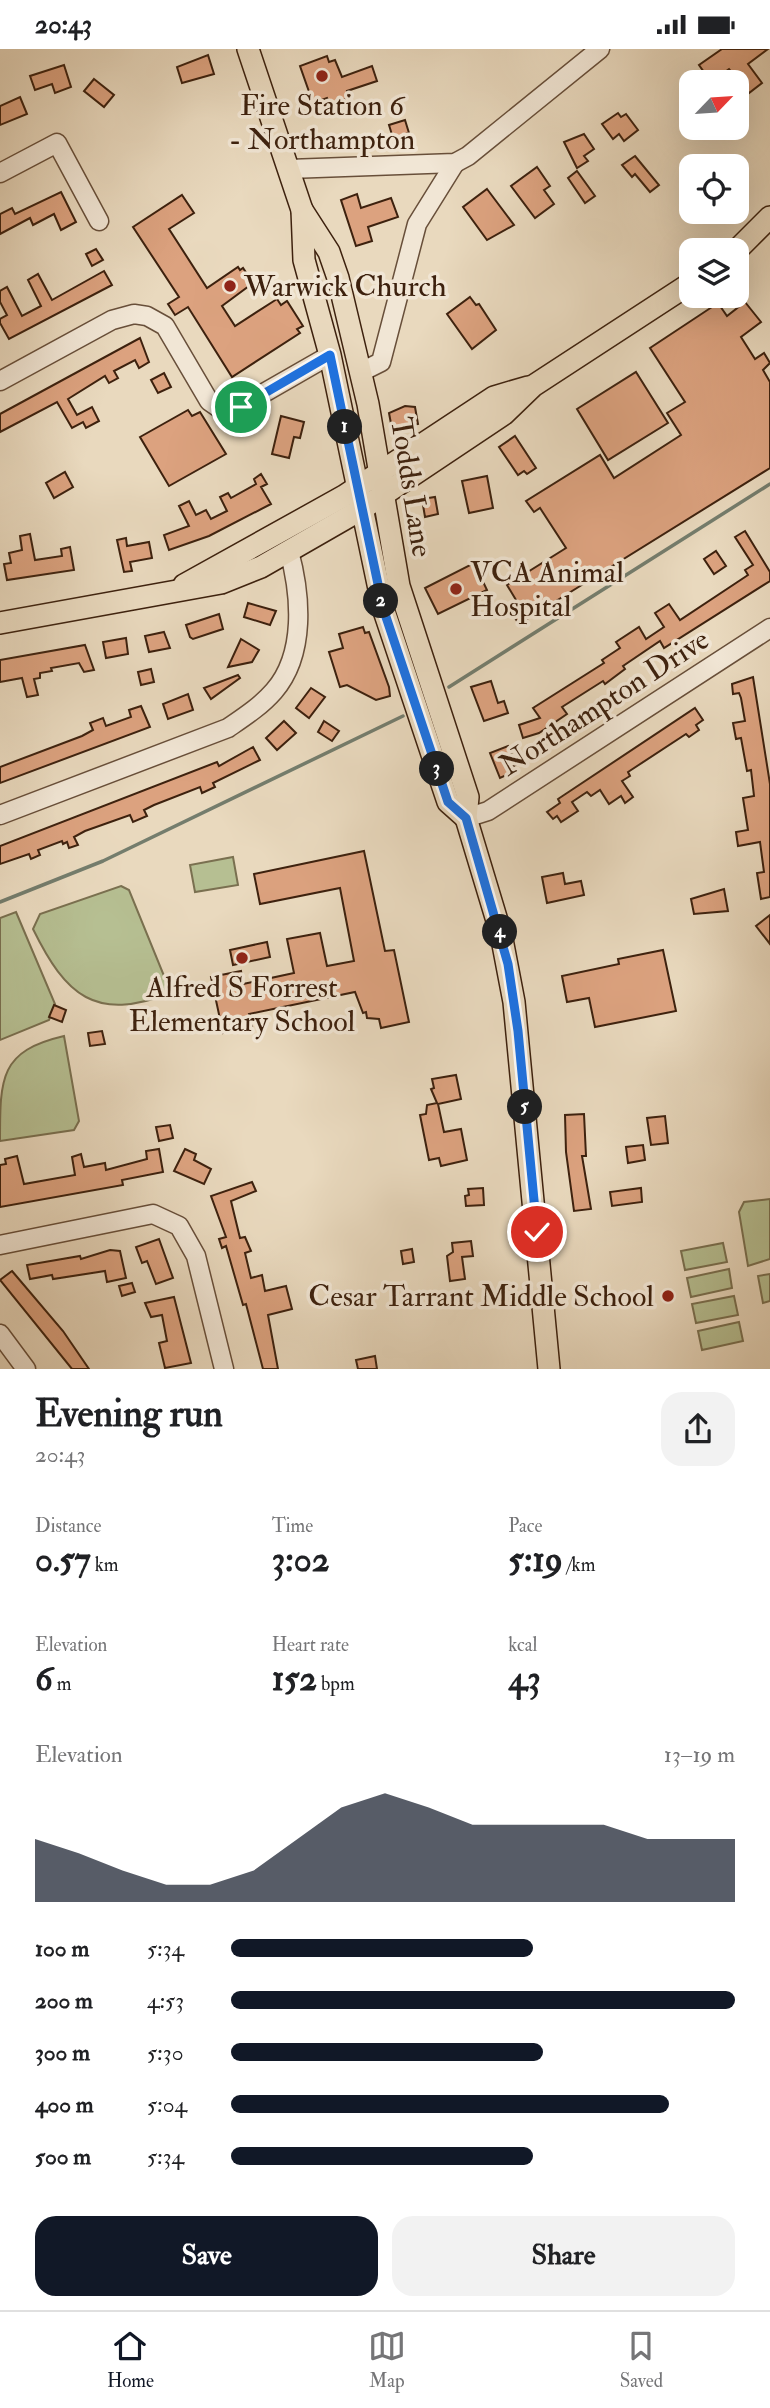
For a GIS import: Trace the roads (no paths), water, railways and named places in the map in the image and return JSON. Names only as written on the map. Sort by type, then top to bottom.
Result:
[{"type":"main road","name":"Todds Lane","points":[[248,49],[302,210],[329,252],[362,372],[399,586],[468,797],[466,818],[501,934],[514,1002],[549,1369]]},
{"type":"main road","name":"Todds Lane","points":[[302,210],[304,260],[330,355],[375,579],[397,657],[448,802],[466,818]]},
{"type":"main road","points":[[749,238],[770,217]]},
{"type":"main road","points":[[0,623],[176,589],[221,583],[289,551],[362,509],[505,414],[533,386],[679,291]]},
{"type":"main road","points":[[176,589],[358,488],[494,397],[533,386]]},
{"type":"street","points":[[289,169],[455,163],[468,156],[600,49]]},
{"type":"street","points":[[0,173],[57,143],[99,221]]},
{"type":"street","points":[[362,372],[381,362],[416,224],[455,163]]},
{"type":"street","points":[[0,380],[112,320],[134,314],[157,320],[165,326],[209,401],[222,410],[241,407],[330,355]]},
{"type":"street","points":[[0,815],[228,727],[252,712],[275,690],[294,647],[298,597],[289,551]]},
{"type":"street","name":"Northampton Drive","points":[[466,818],[488,811],[770,628]]},
{"type":"street","points":[[0,1245],[153,1213],[179,1226],[196,1256],[224,1369]]},
{"type":"street","points":[[0,1334],[26,1369]]},
{"type":"waterway","points":[[449,687],[770,484]]},
{"type":"waterway","points":[[0,902],[103,861],[403,716]]},
{"type":"place","name":"Fire Station 6 - Northampton","points":[[322,76]]},
{"type":"place","name":"Warwick Church","points":[[230,286]]},
{"type":"place","name":"VCA Animal Hospital","points":[[456,589]]},
{"type":"place","name":"Alfred S Forrest Elementary School","points":[[242,958]]},
{"type":"place","name":"Cesar Tarrant Middle School","points":[[668,1296]]}]
